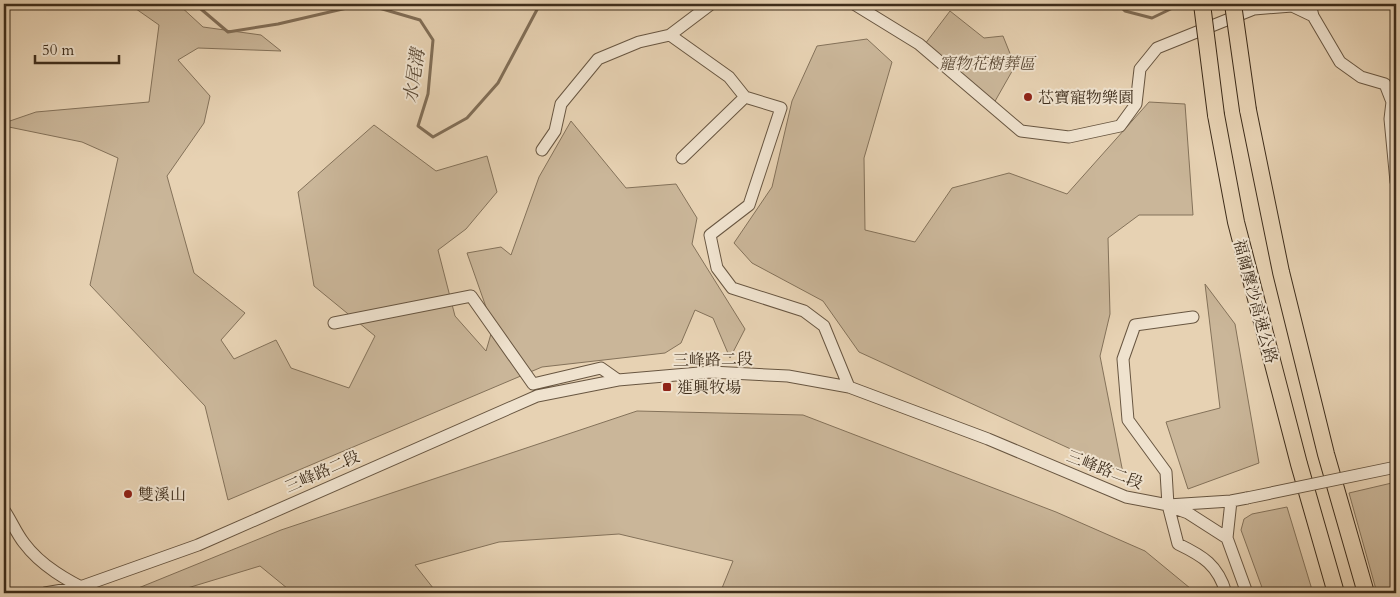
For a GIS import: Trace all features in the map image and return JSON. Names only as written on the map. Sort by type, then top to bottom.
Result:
[{"type":"highway","name":"福爾摩沙高速公路","points":[[1202,4],[1216,115],[1236,222],[1336,593]]},
{"type":"highway","name":"福爾摩沙高速公路","points":[[1233,4],[1248,110],[1281,272],[1326,454],[1366,593]]},
{"type":"street","points":[[542,150],[555,131],[561,104],[598,59],[639,42],[670,35],[711,4]]},
{"type":"street","points":[[854,4],[919,44],[1022,131],[1070,137],[1120,126],[1136,104],[1140,69],[1157,48],[1254,9],[1292,6],[1311,9],[1340,62],[1361,77],[1384,84],[1392,102],[1390,119],[1396,182]]},
{"type":"street","points":[[670,35],[729,77],[745,97],[781,108],[749,205],[710,235],[717,268],[732,288],[804,312],[824,326],[849,387]]},
{"type":"street","points":[[682,158],[745,97]]},
{"type":"street","points":[[334,323],[471,296],[533,384],[602,368],[618,380]]},
{"type":"street","points":[[1193,317],[1135,325],[1123,358],[1128,420],[1166,472],[1168,505],[1178,544],[1195,552],[1212,564],[1223,581],[1226,593]]},
{"type":"street","name":"三峰路二段","points":[[45,593],[80,587],[198,545],[537,396],[618,380],[712,372],[788,376],[849,387],[988,439],[1126,497],[1168,505],[1231,501],[1396,467]]},
{"type":"street","points":[[1231,501],[1227,538],[1247,593]]},
{"type":"street","points":[[1168,505],[1188,513],[1227,538]]},
{"type":"street","points":[[4,510],[24,544],[39,559],[52,571],[93,593]]},
{"type":"green space","points":[[129,4],[178,4],[203,27],[261,35],[281,51],[198,48],[178,60],[210,96],[204,123],[167,176],[194,273],[245,313],[221,340],[234,359],[276,340],[291,368],[349,388],[375,336],[314,286],[298,192],[374,125],[436,171],[487,156],[497,192],[466,229],[438,250],[455,316],[486,351],[493,327],[467,253],[501,247],[511,255],[539,177],[571,121],[626,188],[676,184],[697,218],[692,244],[745,329],[730,358],[713,318],[695,310],[681,343],[665,353],[542,367],[228,500],[205,406],[90,285],[118,158],[82,142],[4,126],[4,123],[36,112],[149,102],[159,25]]},
{"type":"green space","name":"寵物花樹葬區","points":[[950,11],[984,38],[1003,36],[1015,66],[994,103],[925,44]]},
{"type":"green space","points":[[867,39],[892,62],[864,158],[865,230],[915,242],[952,188],[1009,173],[1067,194],[1149,102],[1185,104],[1193,215],[1139,215],[1108,238],[1110,314],[1100,356],[1123,473],[859,352],[823,301],[752,263],[734,243],[772,187],[792,101],[817,46]]},
{"type":"green space","points":[[1205,284],[1235,324],[1259,463],[1188,489],[1166,422],[1220,408]]},
{"type":"green space","points":[[637,411],[803,415],[1056,512],[1145,551],[1196,593],[720,593],[733,561],[619,534],[499,542],[415,565],[437,593],[293,593],[260,566],[171,593],[131,591],[281,530]]},
{"type":"green space","points":[[1396,482],[1396,593],[1377,593],[1349,493]]},
{"type":"green space","points":[[1287,507],[1313,593],[1264,593],[1241,530],[1244,519],[1252,514]]},
{"type":"waterway","name":"水尾溝","points":[[195,4],[228,32],[278,24],[347,8],[379,8],[420,20],[433,40],[428,94],[418,126],[433,137],[467,118],[498,83],[540,4]]},
{"type":"waterway","name":"水尾溝","points":[[1118,4],[1125,11],[1152,18],[1181,4]]},
{"type":"place","name":"芯寶寵物樂園","points":[[1028,97]]},
{"type":"place","name":"進興牧場","points":[[667,387]]},
{"type":"place","name":"雙溪山","points":[[128,494]]}]
